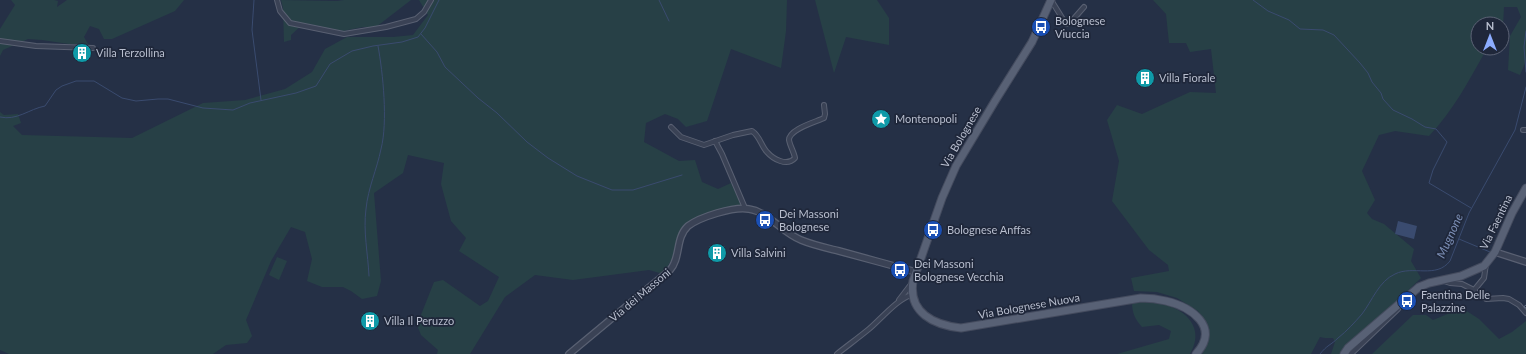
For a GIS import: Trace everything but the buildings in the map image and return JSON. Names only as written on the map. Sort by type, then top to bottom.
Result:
[{"type":"main road","name":"Via Bolognese","points":[[909,294],[942,198],[956,166],[1028,49],[1051,0]]},
{"type":"main road","name":"Via Faentina","points":[[1344,354],[1348,348],[1422,286],[1441,280],[1466,275],[1482,268],[1495,252],[1512,213],[1526,188]]},
{"type":"main road","name":"Via Bolognese Nuova","points":[[909,294],[918,308],[930,319],[944,325],[961,328],[1141,298],[1154,298],[1176,304],[1196,315],[1200,319],[1205,329],[1205,341],[1203,346],[1196,354]]},
{"type":"main road","name":"Via Bolognese Nuova","points":[[1176,304],[1194,318],[1200,329],[1200,343],[1193,354]]},
{"type":"street","points":[[277,0],[280,11],[290,23],[344,34],[386,27],[416,19],[424,12],[431,0]]},
{"type":"street","points":[[1051,0],[1066,24],[1070,23],[1084,7]]},
{"type":"street","points":[[0,41],[36,46],[93,48]]},
{"type":"street","points":[[671,127],[681,137],[704,145],[733,135],[752,131],[758,137],[766,151],[773,157],[785,162],[794,160],[795,154],[789,139],[791,135],[802,127],[824,118],[824,105]]},
{"type":"street","points":[[715,141],[745,208],[759,213],[800,240],[916,272]]},
{"type":"street","name":"Via dei Massoni","points":[[569,354],[675,265],[682,233],[693,223],[722,212],[745,208]]},
{"type":"street","points":[[1495,252],[1526,262]]},
{"type":"street","points":[[1474,290],[1484,278],[1486,264]]},
{"type":"street","points":[[1441,280],[1467,286],[1486,299],[1509,299],[1526,313]]},
{"type":"street","points":[[837,354],[869,330],[909,294]]},
{"type":"street","name":"Via Faentina","points":[[1351,354],[1400,307],[1400,303]]},
{"type":"green space","points":[[11,0],[54,0],[58,1],[57,7],[67,0],[184,0],[175,11],[112,39],[104,39],[99,29],[90,26],[84,37],[88,44],[69,44],[28,39],[3,50],[0,56],[0,29],[15,5]]},
{"type":"green space","points":[[281,0],[411,0],[376,27],[363,27],[343,31],[304,23],[291,35],[291,40],[284,42],[283,8]]},
{"type":"green space","points":[[419,0],[787,0],[786,31],[781,68],[731,49],[707,121],[686,127],[678,119],[665,114],[646,123],[644,142],[679,161],[695,160],[702,182],[718,189],[731,183],[742,207],[717,210],[681,229],[672,259],[663,274],[649,270],[573,280],[535,275],[505,297],[470,354],[437,354],[438,350],[421,335],[417,325],[434,282],[443,280],[480,306],[488,301],[499,277],[459,251],[466,238],[451,221],[441,184],[444,163],[408,155],[403,173],[374,193],[381,281],[377,296],[362,299],[343,287],[322,287],[307,281],[312,259],[305,232],[291,227],[271,261],[246,320],[252,336],[247,343],[226,345],[213,354],[9,354],[0,350],[0,112],[4,115],[18,114],[21,123],[13,126],[22,135],[132,138],[203,103],[245,100],[285,89],[312,72],[325,49],[347,37],[393,37],[413,35],[428,15]]},
{"type":"green space","points":[[815,0],[877,0],[889,18],[889,45],[846,37],[834,73]]},
{"type":"green space","points":[[1153,0],[1526,0],[1526,61],[1520,75],[1508,70],[1510,36],[1521,17],[1517,7],[1504,7],[1504,16],[1470,16],[1470,56],[1483,56],[1445,117],[1429,136],[1395,131],[1379,135],[1362,171],[1375,200],[1367,213],[1372,219],[1384,224],[1414,249],[1411,261],[1421,278],[1342,354],[1331,354],[1335,342],[1333,338],[1320,337],[1311,354],[1202,354],[1208,343],[1207,328],[1198,311],[1177,298],[1157,292],[1134,291],[1131,278],[1169,271],[1168,265],[1149,250],[1112,201],[1119,161],[1107,120],[1117,105],[1142,114],[1190,92],[1216,93],[1211,49],[1190,52],[1186,43],[1169,43],[1166,14]]},
{"type":"green space","points":[[277,257],[287,261],[279,280],[269,275]]},
{"type":"green space","points":[[1132,302],[1161,304],[1180,311],[1188,318],[1193,325],[1195,334],[1195,343],[1190,354],[1117,354],[1169,339],[1171,331],[1159,325],[1142,327],[1134,316]]},
{"type":"green space","points":[[1462,308],[1479,319],[1499,339],[1512,332],[1526,321],[1526,354],[1372,354],[1413,315],[1426,315],[1433,320]]},
{"type":"water","points":[[1398,221],[1417,226],[1414,239],[1395,234]]},
{"type":"waterway","points":[[254,0],[252,30],[261,100]]},
{"type":"waterway","points":[[0,117],[6,118],[17,116],[45,106],[56,90],[76,81],[94,81],[122,98],[136,101],[168,99],[203,108],[233,110],[250,103],[296,93],[316,86],[330,64],[352,51],[373,46],[402,42],[418,37],[425,28],[439,0]]},
{"type":"waterway","points":[[659,0],[669,21]]},
{"type":"waterway","points":[[1253,0],[1268,11],[1289,20],[1300,29],[1323,30],[1334,35],[1368,73],[1372,82],[1381,93],[1383,99],[1393,110],[1425,127],[1436,129],[1447,142],[1433,170],[1429,183],[1471,208]]},
{"type":"waterway","name":"Mugnone","points":[[1526,31],[1524,47],[1526,72]]},
{"type":"waterway","points":[[421,34],[437,52],[445,67],[478,98],[497,113],[527,142],[548,158],[577,176],[612,190],[633,190],[682,175]]},
{"type":"waterway","points":[[369,276],[365,217],[369,194],[381,149],[384,125],[383,83],[378,46]]},
{"type":"waterway","name":"Mugnone","points":[[1320,354],[1357,320],[1366,309],[1380,286],[1389,277],[1402,272],[1431,271],[1444,266],[1450,261],[1469,213],[1515,130],[1526,87]]},
{"type":"waterway","points":[[1459,239],[1490,252]]},
{"type":"place","name":"Bolognese Viuccia","points":[[1041,27]]},
{"type":"place","name":"Villa Terzollina","points":[[82,53]]},
{"type":"place","name":"Villa Fiorale","points":[[1145,78]]},
{"type":"place","name":"Montenopoli","points":[[881,119]]},
{"type":"place","name":"Dei Massoni Bolognese","points":[[765,220]]},
{"type":"place","name":"Bolognese Anffas","points":[[933,230]]},
{"type":"place","name":"Villa Salvini","points":[[717,253]]},
{"type":"place","name":"Dei Massoni Bolognese Vecchia","points":[[900,270]]},
{"type":"place","name":"Faentina Delle Palazzine","points":[[1407,301]]},
{"type":"place","name":"Villa Il Peruzzo","points":[[370,321]]}]
